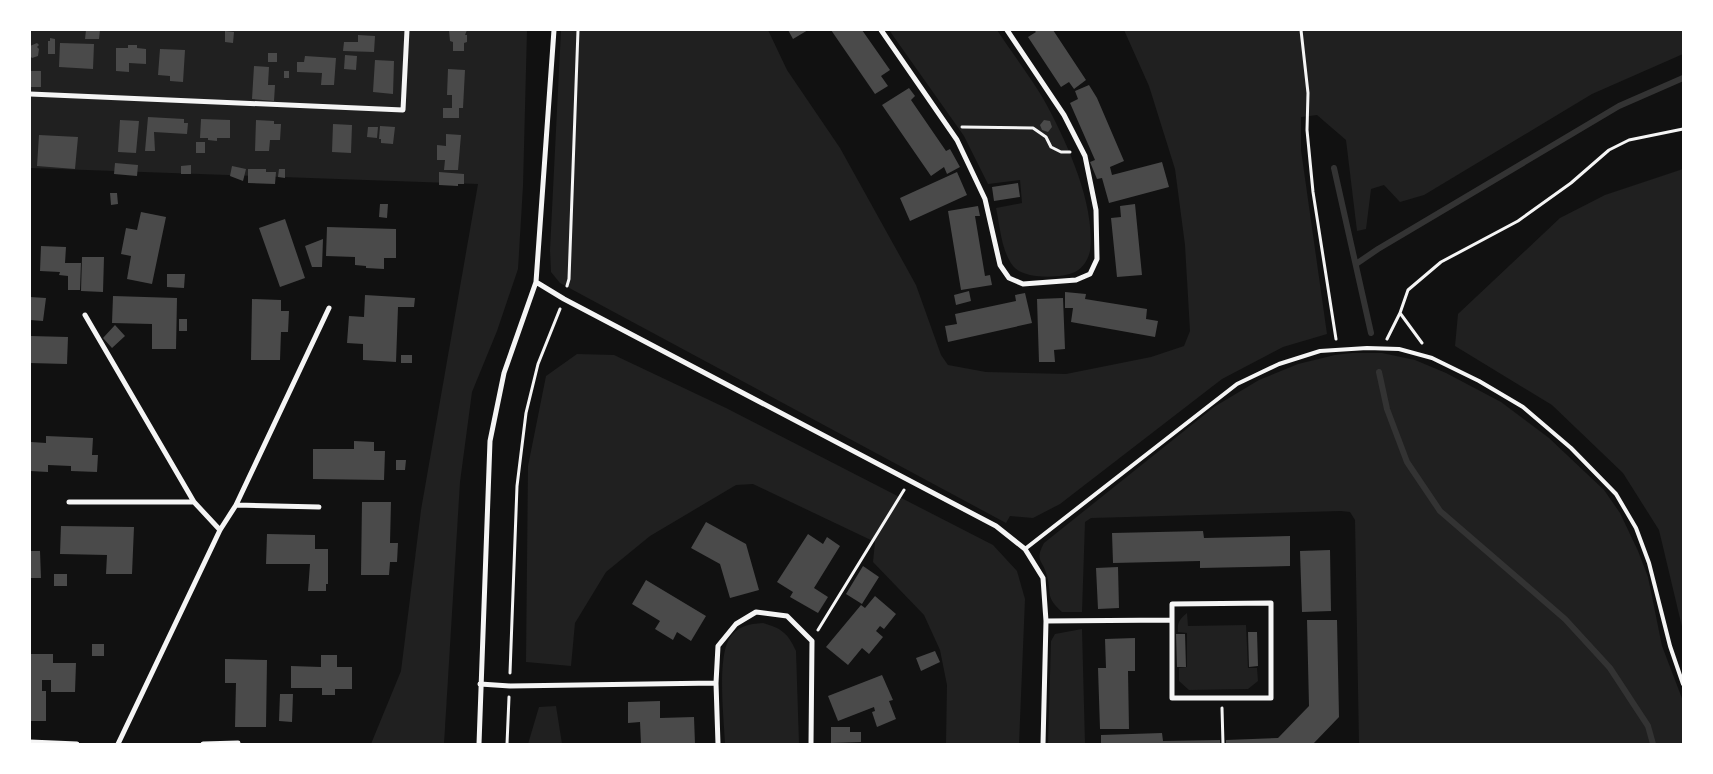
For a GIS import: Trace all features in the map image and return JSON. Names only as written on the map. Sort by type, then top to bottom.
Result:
[{"type":"street","points":[[30,94],[403,110],[407,30]]},
{"type":"street","points":[[479,744],[490,441],[504,373],[536,282],[554,30]]},
{"type":"street","points":[[881,30],[957,140],[985,199],[1000,265],[1009,278],[1023,284],[1076,280],[1090,274],[1097,259],[1096,210],[1083,152],[1064,114],[1007,30]]},
{"type":"street","points":[[536,282],[564,299],[996,526],[1025,549],[1043,578],[1046,621],[1043,744]]},
{"type":"street","points":[[118,744],[220,530],[236,505],[329,308]]},
{"type":"street","points":[[85,315],[194,502],[220,530]]},
{"type":"street","points":[[69,502],[194,502]]},
{"type":"street","points":[[236,505],[319,507]]},
{"type":"street","points":[[1271,603],[1271,698],[1172,698],[1172,620],[1172,604],[1271,603]]},
{"type":"street","points":[[718,744],[716,682],[718,646],[736,624],[756,612],[787,616],[812,641],[811,744]]},
{"type":"street","points":[[1046,621],[1172,620]]},
{"type":"street","points":[[480,684],[510,686],[716,682]]},
{"type":"street","points":[[30,742],[76,744]]},
{"type":"street","points":[[203,744],[238,743]]},
{"type":"lane","points":[[1025,549],[1237,384],[1279,364],[1320,351],[1399,349],[1432,358],[1479,381],[1523,407],[1571,448],[1616,494],[1636,528],[1649,563],[1670,646],[1683,684]]},
{"type":"path","points":[[507,744],[517,486],[526,414],[538,364],[564,299],[569,279],[578,30]]},
{"type":"path","points":[[1301,30],[1308,93],[1307,130],[1313,192],[1338,350]]},
{"type":"path","points":[[949,129],[965,126],[1033,128],[1046,137],[1051,147],[1061,152],[1083,152]]},
{"type":"path","points":[[1382,348],[1400,313],[1408,290],[1441,262],[1518,221],[1571,183],[1609,150],[1629,140],[1683,129]]},
{"type":"path","points":[[1400,313],[1432,358]]},
{"type":"path","points":[[812,641],[910,480]]},
{"type":"path","points":[[1222,698],[1223,744]]},
{"type":"shaded area","points":[[30,30],[527,30],[523,186],[518,269],[497,331],[472,392],[460,482],[444,744],[371,744],[401,671],[421,510],[478,184],[30,168]]},
{"type":"shaded area","points":[[561,30],[768,30],[787,70],[840,148],[916,285],[941,355],[948,365],[986,372],[1066,374],[1151,357],[1184,346],[1190,331],[1185,245],[1175,169],[1149,86],[1124,30],[1683,30],[1683,54],[1592,94],[1424,195],[1400,202],[1384,185],[1371,189],[1366,229],[1357,231],[1346,140],[1317,115],[1301,117],[1301,150],[1327,334],[1283,347],[1222,379],[1060,504],[1033,518],[1010,516],[1006,523],[560,283],[551,272],[550,250]]},
{"type":"shaded area","points":[[889,30],[997,30],[1044,100],[1070,153],[1084,194],[1091,233],[1090,251],[1085,263],[1075,272],[1051,277],[1025,273],[1013,266],[1003,245],[996,208],[1022,203],[1020,180],[988,184],[964,136]]},
{"type":"shaded area","points":[[1683,169],[1683,631],[1659,530],[1623,473],[1552,405],[1455,346],[1458,314],[1560,218],[1605,195]]},
{"type":"shaded area","points":[[1352,353],[1382,353],[1415,360],[1446,373],[1501,402],[1549,438],[1604,490],[1620,513],[1648,577],[1662,646],[1683,701],[1683,744],[1359,744],[1355,520],[1350,512],[1091,518],[1085,522],[1082,612],[1062,612],[1057,607],[1051,599],[1047,576],[1040,560],[1041,549],[1044,543],[1214,407],[1259,380],[1298,364]]},
{"type":"shaded area","points":[[577,354],[614,355],[726,408],[993,545],[1017,571],[1025,599],[1019,744],[946,744],[947,685],[940,650],[924,615],[873,562],[875,542],[753,484],[736,485],[650,536],[606,572],[575,623],[571,666],[526,662],[528,466],[546,376]]},
{"type":"shaded area","points":[[1187,613],[1188,626],[1246,625],[1248,668],[1257,668],[1258,681],[1248,689],[1189,690],[1179,681],[1179,668],[1187,667],[1187,633],[1178,632],[1178,626],[1181,619]]},
{"type":"shaded area","points":[[763,623],[783,632],[796,651],[799,744],[725,744],[722,675],[725,649],[729,639],[740,628]]},
{"type":"shaded area","points":[[1082,629],[1085,744],[1048,744],[1051,641],[1055,634]]},
{"type":"shaded area","points":[[556,706],[562,744],[528,744],[539,707]]},
{"type":"building","points":[[86,30],[100,30],[99,39],[85,39]]},
{"type":"building","points":[[449,30],[467,30],[465,35],[467,35],[467,42],[464,43],[464,51],[453,51],[453,42],[450,41]]},
{"type":"building","points":[[788,30],[808,30],[793,39]]},
{"type":"building","points":[[831,30],[862,30],[890,70],[881,76],[888,86],[875,94]]},
{"type":"building","points":[[1034,30],[1053,30],[1086,80],[1074,89],[1069,82],[1061,87],[1028,37],[1036,32]]},
{"type":"building","points":[[225,31],[234,32],[233,43],[225,42]]},
{"type":"building","points":[[358,35],[375,36],[374,52],[343,51],[344,42],[358,42]]},
{"type":"building","points":[[50,38],[55,39],[55,54],[48,54],[48,41],[50,41]]},
{"type":"building","points":[[37,43],[39,45],[37,47],[39,49],[38,56],[32,58],[30,56],[30,46]]},
{"type":"building","points":[[60,43],[94,44],[93,69],[59,67]]},
{"type":"building","points":[[128,45],[137,45],[137,48],[146,49],[146,64],[129,63],[129,72],[116,71],[116,48],[128,48]]},
{"type":"building","points":[[160,49],[185,50],[183,82],[170,81],[170,76],[158,75]]},
{"type":"building","points":[[268,53],[277,53],[277,62],[268,62]]},
{"type":"building","points":[[345,55],[357,56],[356,70],[344,69]]},
{"type":"building","points":[[305,56],[336,58],[334,85],[321,85],[322,73],[297,72],[297,62],[304,62]]},
{"type":"building","points":[[375,60],[394,61],[393,94],[373,92]]},
{"type":"building","points":[[254,66],[269,67],[268,85],[275,85],[274,101],[252,99]]},
{"type":"building","points":[[448,69],[465,70],[463,108],[459,108],[459,118],[443,118],[443,108],[452,108],[452,95],[447,95]]},
{"type":"building","points":[[30,71],[41,71],[41,87],[30,87]]},
{"type":"building","points":[[284,71],[289,71],[289,78],[284,78]]},
{"type":"building","points":[[1089,85],[1097,98],[1124,161],[1110,167],[1112,175],[1162,162],[1169,187],[1109,203],[1102,178],[1097,179],[1090,162],[1095,160],[1070,103],[1078,99],[1075,91]]},
{"type":"building","points":[[909,88],[915,96],[911,100],[946,151],[950,149],[960,167],[947,174],[944,167],[931,176],[882,105]]},
{"type":"building","points":[[148,117],[184,119],[184,123],[188,123],[187,134],[154,132],[155,151],[145,151]]},
{"type":"building","points":[[201,119],[230,120],[230,138],[217,138],[217,141],[200,138]]},
{"type":"building","points":[[120,120],[139,121],[136,153],[118,152]]},
{"type":"building","points":[[256,120],[274,121],[274,124],[281,124],[280,140],[270,140],[269,151],[255,151]]},
{"type":"building","points":[[1044,120],[1050,121],[1052,127],[1048,132],[1042,130],[1040,125]]},
{"type":"building","points":[[333,124],[352,125],[351,153],[332,152]]},
{"type":"building","points":[[380,126],[395,127],[393,144],[381,143],[381,139],[379,139]]},
{"type":"building","points":[[368,127],[378,127],[377,138],[367,137]]},
{"type":"building","points":[[446,134],[461,135],[458,170],[444,170],[445,160],[437,160],[437,145],[446,146]]},
{"type":"building","points":[[39,135],[78,137],[75,169],[37,166]]},
{"type":"building","points":[[196,142],[205,142],[205,153],[196,153]]},
{"type":"building","points":[[115,163],[138,165],[137,176],[114,174]]},
{"type":"building","points":[[191,165],[191,174],[181,174],[181,166]]},
{"type":"building","points":[[232,166],[246,169],[243,181],[230,176]]},
{"type":"building","points":[[248,169],[266,169],[266,172],[276,172],[275,184],[248,183]]},
{"type":"building","points":[[279,169],[285,169],[285,178],[278,177]]},
{"type":"building","points":[[439,172],[464,174],[464,184],[458,184],[458,186],[439,185]]},
{"type":"building","points":[[957,172],[967,195],[910,221],[900,198]]},
{"type":"building","points":[[1018,183],[1020,197],[994,201],[992,187]]},
{"type":"building","points":[[110,193],[117,193],[118,204],[111,205]]},
{"type":"building","points":[[380,204],[388,204],[387,218],[379,217]]},
{"type":"building","points":[[1135,204],[1142,275],[1117,277],[1111,218],[1121,217],[1120,206]]},
{"type":"building","points":[[978,206],[980,216],[975,216],[985,276],[990,275],[992,285],[961,290],[948,211]]},
{"type":"building","points":[[141,212],[166,217],[152,284],[127,279],[131,256],[121,254],[126,228],[137,230]]},
{"type":"building","points":[[285,219],[305,278],[280,287],[259,228]]},
{"type":"building","points":[[327,227],[396,229],[396,258],[384,258],[384,269],[355,265],[355,257],[326,256]]},
{"type":"building","points":[[323,239],[322,267],[312,267],[305,246]]},
{"type":"building","points":[[41,246],[66,247],[65,263],[81,263],[80,290],[68,290],[68,276],[59,275],[60,272],[40,271]]},
{"type":"building","points":[[82,257],[104,257],[103,292],[81,291]]},
{"type":"building","points":[[167,274],[185,274],[184,288],[167,287]]},
{"type":"building","points":[[969,291],[971,301],[956,305],[954,295]]},
{"type":"building","points":[[1065,292],[1086,294],[1085,299],[1147,309],[1146,319],[1158,321],[1155,337],[1071,322],[1073,308],[1065,308]]},
{"type":"building","points":[[1025,293],[1032,323],[948,342],[945,326],[957,324],[955,314],[1016,301],[1015,295]]},
{"type":"building","points":[[365,295],[415,298],[414,307],[398,307],[396,362],[363,360],[363,344],[347,343],[349,316],[364,317]]},
{"type":"building","points":[[113,296],[177,298],[176,349],[152,349],[152,324],[112,323]]},
{"type":"building","points":[[30,297],[46,298],[43,321],[30,320]]},
{"type":"building","points":[[1063,298],[1065,349],[1054,350],[1055,362],[1039,362],[1037,299]]},
{"type":"building","points":[[252,299],[281,300],[281,311],[289,311],[288,332],[281,332],[280,360],[251,360]]},
{"type":"building","points":[[179,319],[187,319],[187,331],[179,331]]},
{"type":"building","points":[[115,325],[125,336],[112,348],[103,338]]},
{"type":"building","points":[[30,336],[68,337],[67,364],[30,363]]},
{"type":"building","points":[[401,355],[412,355],[412,363],[401,363]]},
{"type":"building","points":[[46,436],[93,438],[92,455],[98,455],[97,472],[71,471],[71,466],[48,465],[48,472],[30,471],[31,442],[46,443]]},
{"type":"building","points":[[354,441],[374,442],[374,451],[385,451],[384,480],[313,479],[313,449],[354,449]]},
{"type":"building","points":[[396,460],[406,460],[405,470],[396,470]]},
{"type":"building","points":[[362,502],[391,502],[390,543],[398,543],[397,562],[390,562],[389,575],[361,575]]},
{"type":"building","points":[[706,522],[746,544],[759,590],[730,598],[720,564],[691,548]]},
{"type":"building","points":[[61,526],[134,527],[132,574],[106,574],[107,555],[60,554]]},
{"type":"building","points":[[1203,531],[1204,538],[1290,536],[1290,566],[1200,568],[1200,561],[1113,563],[1112,533]]},
{"type":"building","points":[[267,534],[315,535],[315,549],[328,549],[328,584],[326,584],[326,591],[308,591],[310,564],[266,564]]},
{"type":"building","points":[[808,534],[823,544],[827,537],[840,546],[814,588],[828,597],[818,613],[790,597],[793,592],[777,582]]},
{"type":"building","points":[[1330,550],[1331,611],[1302,612],[1300,551]]},
{"type":"building","points":[[30,551],[40,551],[41,578],[30,578]]},
{"type":"building","points":[[863,566],[879,577],[862,604],[846,594]]},
{"type":"building","points":[[1118,567],[1119,608],[1098,609],[1096,568]]},
{"type":"building","points":[[54,574],[67,574],[67,586],[54,586]]},
{"type":"building","points":[[646,580],[706,616],[691,641],[677,632],[673,640],[655,629],[660,621],[632,604]]},
{"type":"building","points":[[875,596],[896,614],[884,629],[880,626],[876,631],[883,637],[869,654],[862,648],[848,665],[826,647],[861,605],[865,608]]},
{"type":"building","points":[[1307,620],[1337,620],[1339,717],[1313,744],[1226,744],[1226,740],[1278,738],[1309,706]]},
{"type":"building","points":[[1248,632],[1257,632],[1258,666],[1249,667]]},
{"type":"building","points":[[1176,634],[1185,634],[1186,667],[1177,667]]},
{"type":"building","points":[[1135,638],[1135,671],[1128,671],[1129,729],[1100,729],[1098,668],[1106,668],[1105,639]]},
{"type":"building","points":[[92,644],[104,644],[104,656],[92,656]]},
{"type":"building","points":[[935,651],[940,662],[921,671],[916,658]]},
{"type":"building","points":[[30,654],[53,654],[53,663],[76,663],[75,692],[51,692],[51,680],[42,680],[42,691],[46,691],[46,721],[30,721]]},
{"type":"building","points":[[321,655],[337,655],[337,667],[352,667],[352,689],[335,689],[335,695],[322,695],[322,688],[291,688],[291,666],[321,667]]},
{"type":"building","points":[[225,659],[267,660],[266,727],[235,727],[236,683],[225,683]]},
{"type":"building","points":[[882,675],[893,700],[889,701],[896,719],[877,727],[872,712],[875,711],[874,707],[838,721],[828,696]]},
{"type":"building","points":[[280,694],[293,694],[292,722],[279,721]]},
{"type":"building","points":[[660,701],[660,718],[694,717],[695,744],[641,744],[640,722],[628,723],[628,702]]},
{"type":"building","points":[[831,727],[850,727],[850,732],[861,732],[861,742],[831,743]]},
{"type":"building","points":[[1162,733],[1163,741],[1220,740],[1220,744],[1101,744],[1101,735]]},
{"type":"waterway","points":[[1356,264],[1378,249],[1619,106],[1683,78]]},
{"type":"waterway","points":[[1334,168],[1371,333]]},
{"type":"waterway","points":[[1379,372],[1387,409],[1407,462],[1440,511],[1565,619],[1610,668],[1648,726],[1653,744]]}]
